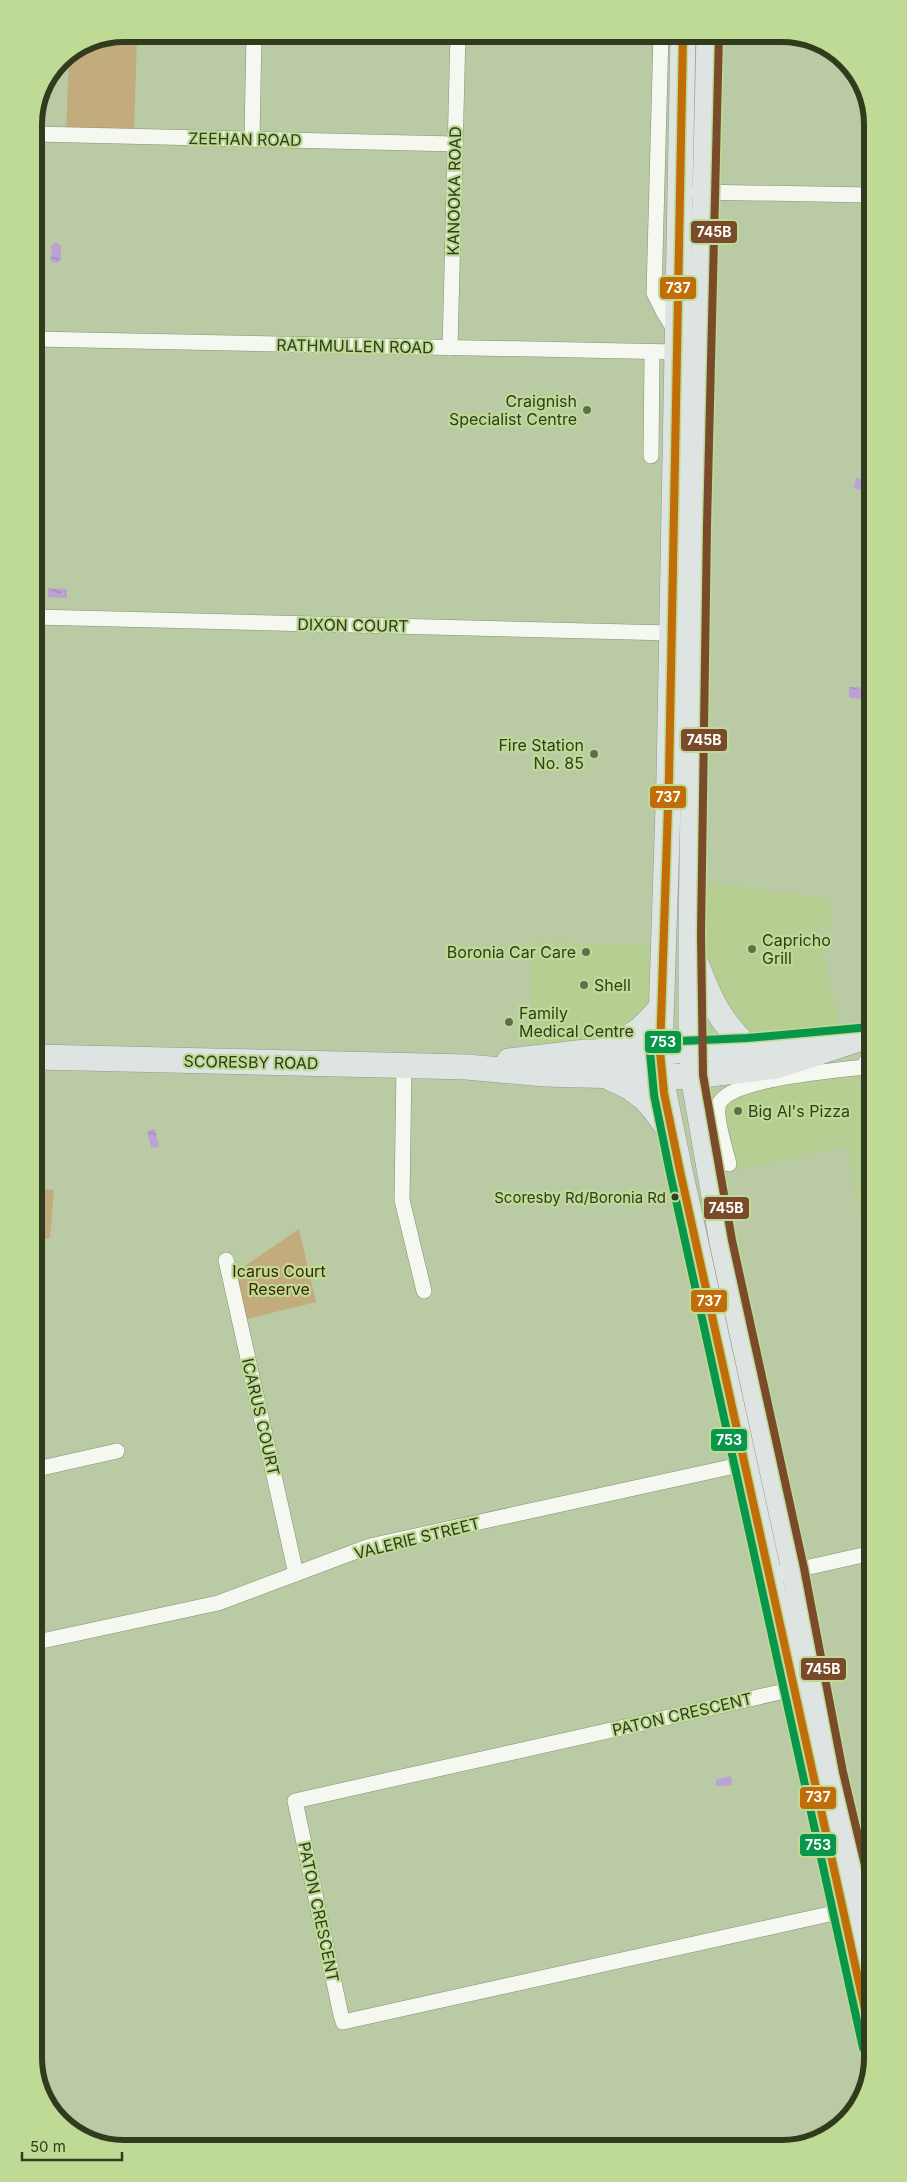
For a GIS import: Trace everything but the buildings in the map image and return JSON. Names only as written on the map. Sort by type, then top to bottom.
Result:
[{"type":"main road","points":[[684,43],[679,192],[669,346],[672,633],[660,1052],[662,1077],[744,1464],[864,2004]]},
{"type":"main road","points":[[709,43],[697,526],[691,949],[693,1076],[722,1242],[794,1570],[840,1811],[864,1904]]},
{"type":"main road","points":[[669,346],[702,353]]},
{"type":"main road","points":[[691,949],[715,1008],[726,1026],[748,1048]]},
{"type":"main road","points":[[586,1052],[632,1037],[661,1008]]},
{"type":"main road","name":"SCORESBY ROAD","points":[[467,1067],[586,1052],[660,1052],[864,1043]]},
{"type":"main road","name":"SCORESBY ROAD","points":[[43,1057],[467,1067],[544,1074],[662,1077],[693,1076],[776,1066],[864,1044]]},
{"type":"main road","points":[[603,1076],[627,1084],[647,1099],[673,1135]]},
{"type":"street","points":[[252,139],[254,42]]},
{"type":"street","name":"KANOOKA ROAD","points":[[450,348],[458,43]]},
{"type":"street","points":[[651,456],[669,346],[663,311],[654,293],[661,43]]},
{"type":"street","name":"ZEEHAN ROAD","points":[[43,134],[455,144]]},
{"type":"street","points":[[679,192],[864,195]]},
{"type":"street","name":"RATHMULLEN ROAD","points":[[43,339],[450,348],[669,346]]},
{"type":"street","name":"DIXON COURT","points":[[43,617],[672,633]]},
{"type":"street","points":[[404,1065],[402,1200],[424,1291]]},
{"type":"street","points":[[729,1164],[717,1111],[723,1098],[735,1091],[756,1084],[816,1071],[829,1072],[864,1067]]},
{"type":"street","name":"ICARUS COURT","points":[[226,1260],[296,1574]]},
{"type":"street","points":[[42,1468],[117,1451]]},
{"type":"street","name":"VALERIE STREET","points":[[42,1641],[218,1603],[359,1550],[383,1543],[744,1464]]},
{"type":"street","points":[[769,1576],[864,1555]]},
{"type":"street","name":"PATON CRESCENT","points":[[794,1689],[294,1801],[341,2015],[343,2022],[844,1911]]},
{"type":"shaded area","points":[[693,880],[830,899],[832,925],[818,928],[843,1040],[748,1048],[706,988]]},
{"type":"shaded area","points":[[532,942],[664,944],[661,1008],[636,1034],[530,1058]]},
{"type":"shaded area","points":[[864,1061],[864,1217],[861,1218],[845,1146],[725,1173],[710,1099],[724,1088]]},
{"type":"green space","points":[[137,42],[134,136],[66,135],[69,65],[98,47],[114,43]]},
{"type":"green space","points":[[42,1189],[54,1190],[50,1238],[42,1240]]},
{"type":"green space","name":"Icarus Court Reserve","points":[[299,1229],[316,1302],[239,1321],[229,1277]]},
{"type":"water","points":[[55,242],[61,245],[61,259],[57,263],[52,262],[50,257],[52,254],[51,246]]},
{"type":"water","points":[[856,478],[864,480],[864,491],[854,488]]},
{"type":"water","points":[[48,588],[67,589],[67,598],[48,597]]},
{"type":"water","points":[[849,687],[864,688],[864,699],[849,698]]},
{"type":"water","points":[[155,1129],[159,1147],[151,1148],[147,1131]]},
{"type":"water","points":[[729,1776],[732,1779],[731,1785],[716,1786],[716,1780]]},
{"type":"transit line","name":"737","points":[[683,43],[669,777],[660,1052],[664,1093],[680,1171],[864,2005]]},
{"type":"transit line","name":"745B","points":[[719,43],[707,526],[701,934],[703,1075],[732,1240],[804,1568],[843,1772],[864,1861]]},
{"type":"transit line","name":"753","points":[[863,2048],[670,1173],[654,1095],[650,1052],[652,1046],[659,1042],[747,1038],[864,1028]]},
{"type":"place","name":"Craignish Specialist Centre","points":[[587,410]]},
{"type":"place","name":"Fire Station No. 85","points":[[594,754]]},
{"type":"place","name":"Capricho Grill","points":[[752,949]]},
{"type":"place","name":"Boronia Car Care","points":[[586,952]]},
{"type":"place","name":"Shell","points":[[584,985]]},
{"type":"place","name":"Family Medical Centre","points":[[509,1022]]},
{"type":"place","name":"Big Al's Pizza","points":[[738,1111]]},
{"type":"place","name":"Scoresby Rd/Boronia Rd","points":[[675,1197]]}]
